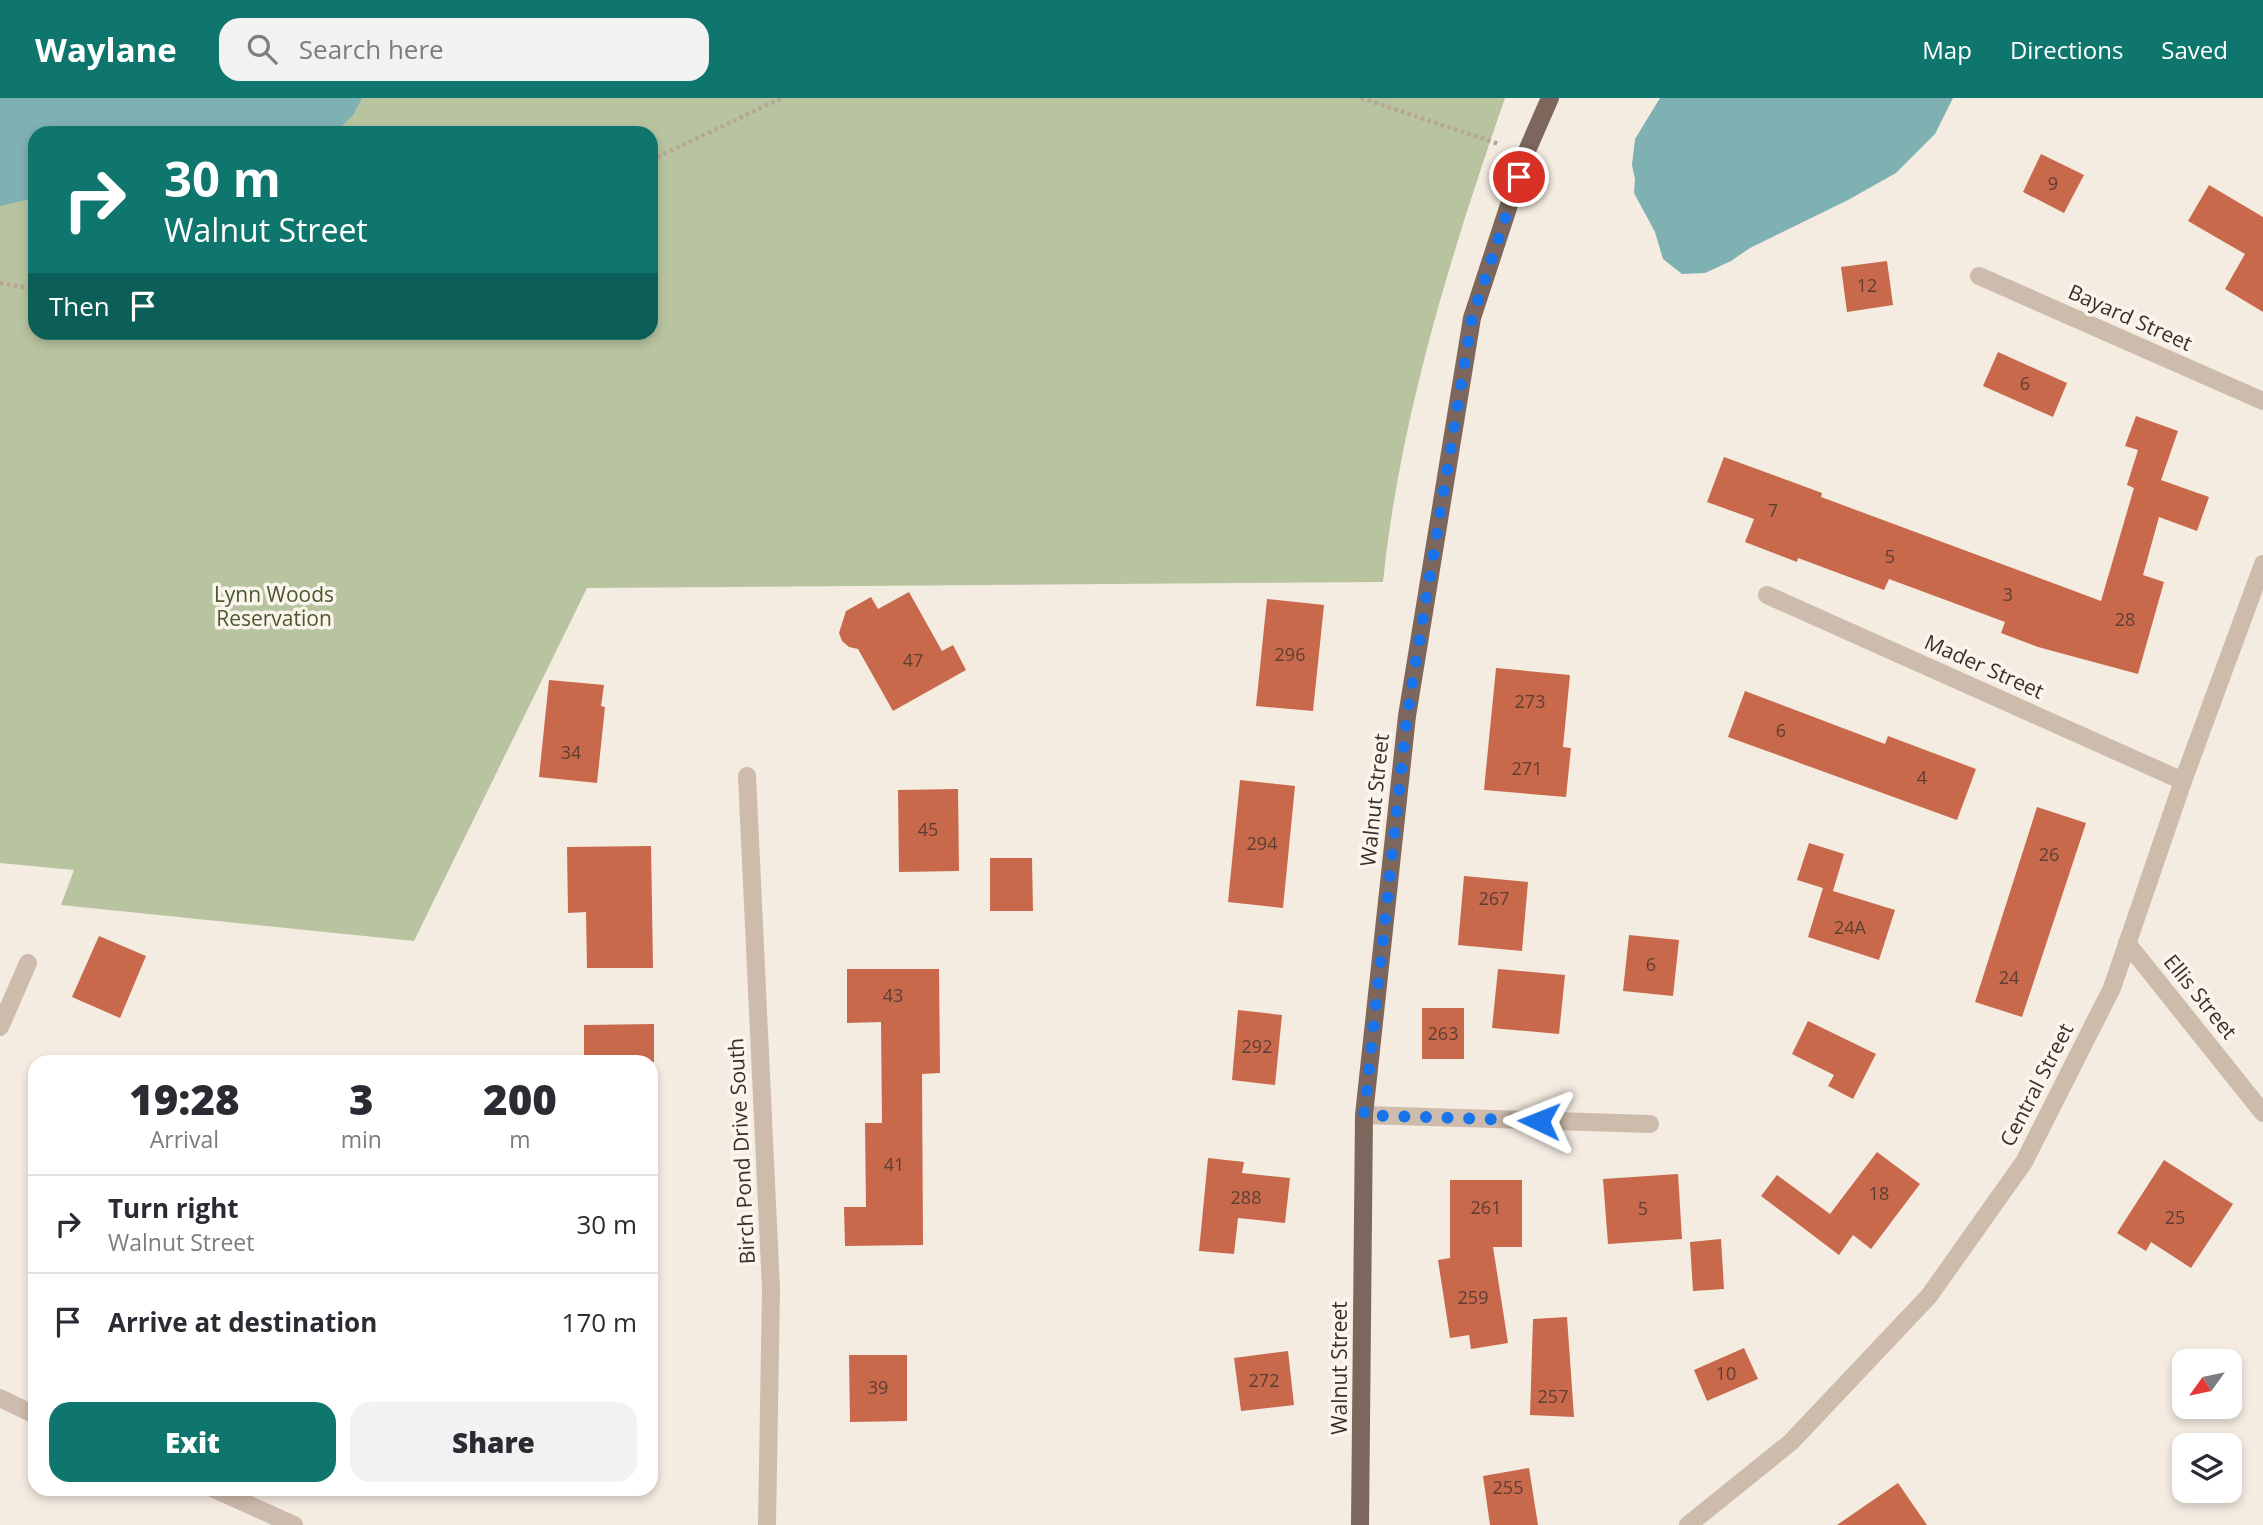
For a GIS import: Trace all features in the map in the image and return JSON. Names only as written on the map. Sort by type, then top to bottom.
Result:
[{"type":"main road","name":"Walnut Street","points":[[1360,1525],[1364,1115],[1407,716],[1472,318],[1526,153],[1550,98]]},
{"type":"street","name":"Bayard Street","points":[[1979,276],[2263,401]]},
{"type":"street","name":"Central Street","points":[[1688,1525],[1791,1442],[1929,1296],[2024,1162],[2112,988],[2183,780],[2263,564]]},
{"type":"street","name":"Mader Street","points":[[1767,595],[2183,780]]},
{"type":"street","name":"Birch Pond Drive South","points":[[747,776],[771,1289],[767,1525]]},
{"type":"street","name":"Ellis Street","points":[[2127,943],[2263,1113]]},
{"type":"street","points":[[0,1027],[28,963]]},
{"type":"street","points":[[1364,1115],[1650,1124]]},
{"type":"street","points":[[0,1398],[28,1412]]},
{"type":"street","points":[[230,1496],[295,1525]]},
{"type":"path","points":[[658,157],[782,98]]},
{"type":"path","points":[[1361,98],[1526,153]]},
{"type":"path","points":[[0,283],[28,288]]},
{"type":"green space","name":"Lynn Woods Reservation","points":[[0,98],[1505,98],[1430,337],[1402,459],[1383,582],[587,588],[414,941],[61,905],[74,870],[0,863]]},
{"type":"water","points":[[0,98],[362,98],[353,115],[342,126],[28,126],[28,200],[0,206]]},
{"type":"water","points":[[1660,98],[1953,98],[1935,134],[1896,173],[1750,248],[1731,261],[1705,273],[1682,274],[1663,259],[1655,232],[1634,193],[1632,165],[1635,139]]},
{"type":"building","points":[[2041,154],[2084,175],[2064,213],[2023,192]]},
{"type":"building","points":[[2209,185],[2263,217],[2263,312],[2225,289],[2245,254],[2188,221]]},
{"type":"building","points":[[1887,261],[1893,305],[1847,312],[1841,267]]},
{"type":"building","points":[[1998,352],[2067,383],[2053,417],[1983,386]]},
{"type":"building","points":[[2136,416],[2178,431],[2161,480],[2209,497],[2197,531],[2159,517],[2143,575],[2164,582],[2138,674],[2038,647],[2001,633],[2005,622],[1889,579],[1884,590],[1798,558],[1797,562],[1745,542],[1754,519],[1707,502],[1724,457],[1822,493],[1821,497],[2101,601],[2134,488],[2127,485],[2138,450],[2125,446]]},
{"type":"building","points":[[909,592],[942,651],[953,645],[966,670],[893,711],[858,649],[849,647],[842,641],[839,633],[846,611],[871,597],[878,609]]},
{"type":"building","points":[[1267,599],[1324,605],[1313,711],[1256,706]]},
{"type":"building","points":[[1496,668],[1570,675],[1563,747],[1571,748],[1566,797],[1484,790]]},
{"type":"building","points":[[549,680],[604,685],[601,706],[605,707],[597,783],[539,777]]},
{"type":"building","points":[[1745,691],[1885,744],[1888,736],[1976,769],[1957,820],[1728,737]]},
{"type":"building","points":[[1240,780],[1295,786],[1283,908],[1228,902]]},
{"type":"building","points":[[958,789],[959,871],[899,872],[898,790]]},
{"type":"building","points":[[2037,807],[2086,823],[2022,1017],[1975,1002]]},
{"type":"building","points":[[1809,843],[1844,854],[1833,891],[1895,910],[1879,960],[1808,937],[1823,888],[1797,880]]},
{"type":"building","points":[[651,846],[653,968],[587,968],[586,912],[568,913],[567,847]]},
{"type":"building","points":[[990,858],[1032,858],[1033,911],[990,911]]},
{"type":"building","points":[[1464,876],[1528,882],[1522,951],[1458,945]]},
{"type":"building","points":[[1629,935],[1679,940],[1673,996],[1623,991]]},
{"type":"building","points":[[99,936],[146,956],[120,1018],[72,997]]},
{"type":"building","points":[[847,969],[939,969],[940,1073],[922,1074],[923,1245],[845,1246],[844,1207],[866,1207],[865,1123],[882,1123],[881,1022],[847,1023]]},
{"type":"building","points":[[1498,969],[1565,975],[1559,1034],[1492,1028]]},
{"type":"building","points":[[1422,1008],[1464,1008],[1464,1059],[1422,1059]]},
{"type":"building","points":[[1238,1010],[1282,1015],[1275,1085],[1232,1080]]},
{"type":"building","points":[[1808,1021],[1876,1054],[1853,1099],[1828,1086],[1834,1075],[1792,1054]]},
{"type":"building","points":[[654,1024],[654,1055],[584,1055],[584,1025]]},
{"type":"building","points":[[1877,1152],[1920,1184],[1871,1249],[1853,1235],[1839,1255],[1761,1196],[1777,1175],[1830,1214]]},
{"type":"building","points":[[1208,1158],[1244,1162],[1242,1173],[1290,1178],[1285,1223],[1238,1218],[1234,1254],[1199,1251]]},
{"type":"building","points":[[2164,1160],[2233,1204],[2191,1268],[2151,1242],[2146,1251],[2117,1233]]},
{"type":"building","points":[[1678,1174],[1682,1239],[1608,1244],[1603,1179]]},
{"type":"building","points":[[1450,1180],[1522,1180],[1522,1247],[1493,1247],[1508,1343],[1471,1349],[1469,1335],[1450,1338],[1438,1260],[1450,1258]]},
{"type":"building","points":[[1721,1239],[1724,1289],[1693,1291],[1690,1242]]},
{"type":"building","points":[[1567,1317],[1574,1417],[1530,1415],[1533,1319]]},
{"type":"building","points":[[1744,1348],[1758,1379],[1707,1401],[1694,1370]]},
{"type":"building","points":[[1288,1351],[1294,1405],[1241,1411],[1234,1358]]},
{"type":"building","points":[[849,1355],[907,1355],[907,1421],[850,1422]]},
{"type":"building","points":[[1529,1468],[1538,1525],[1490,1525],[1483,1476]]},
{"type":"building","points":[[1898,1483],[1927,1525],[1837,1525]]},
{"type":"route","points":[[1519,177],[1472,318],[1407,716],[1364,1115],[1539,1121]]}]
